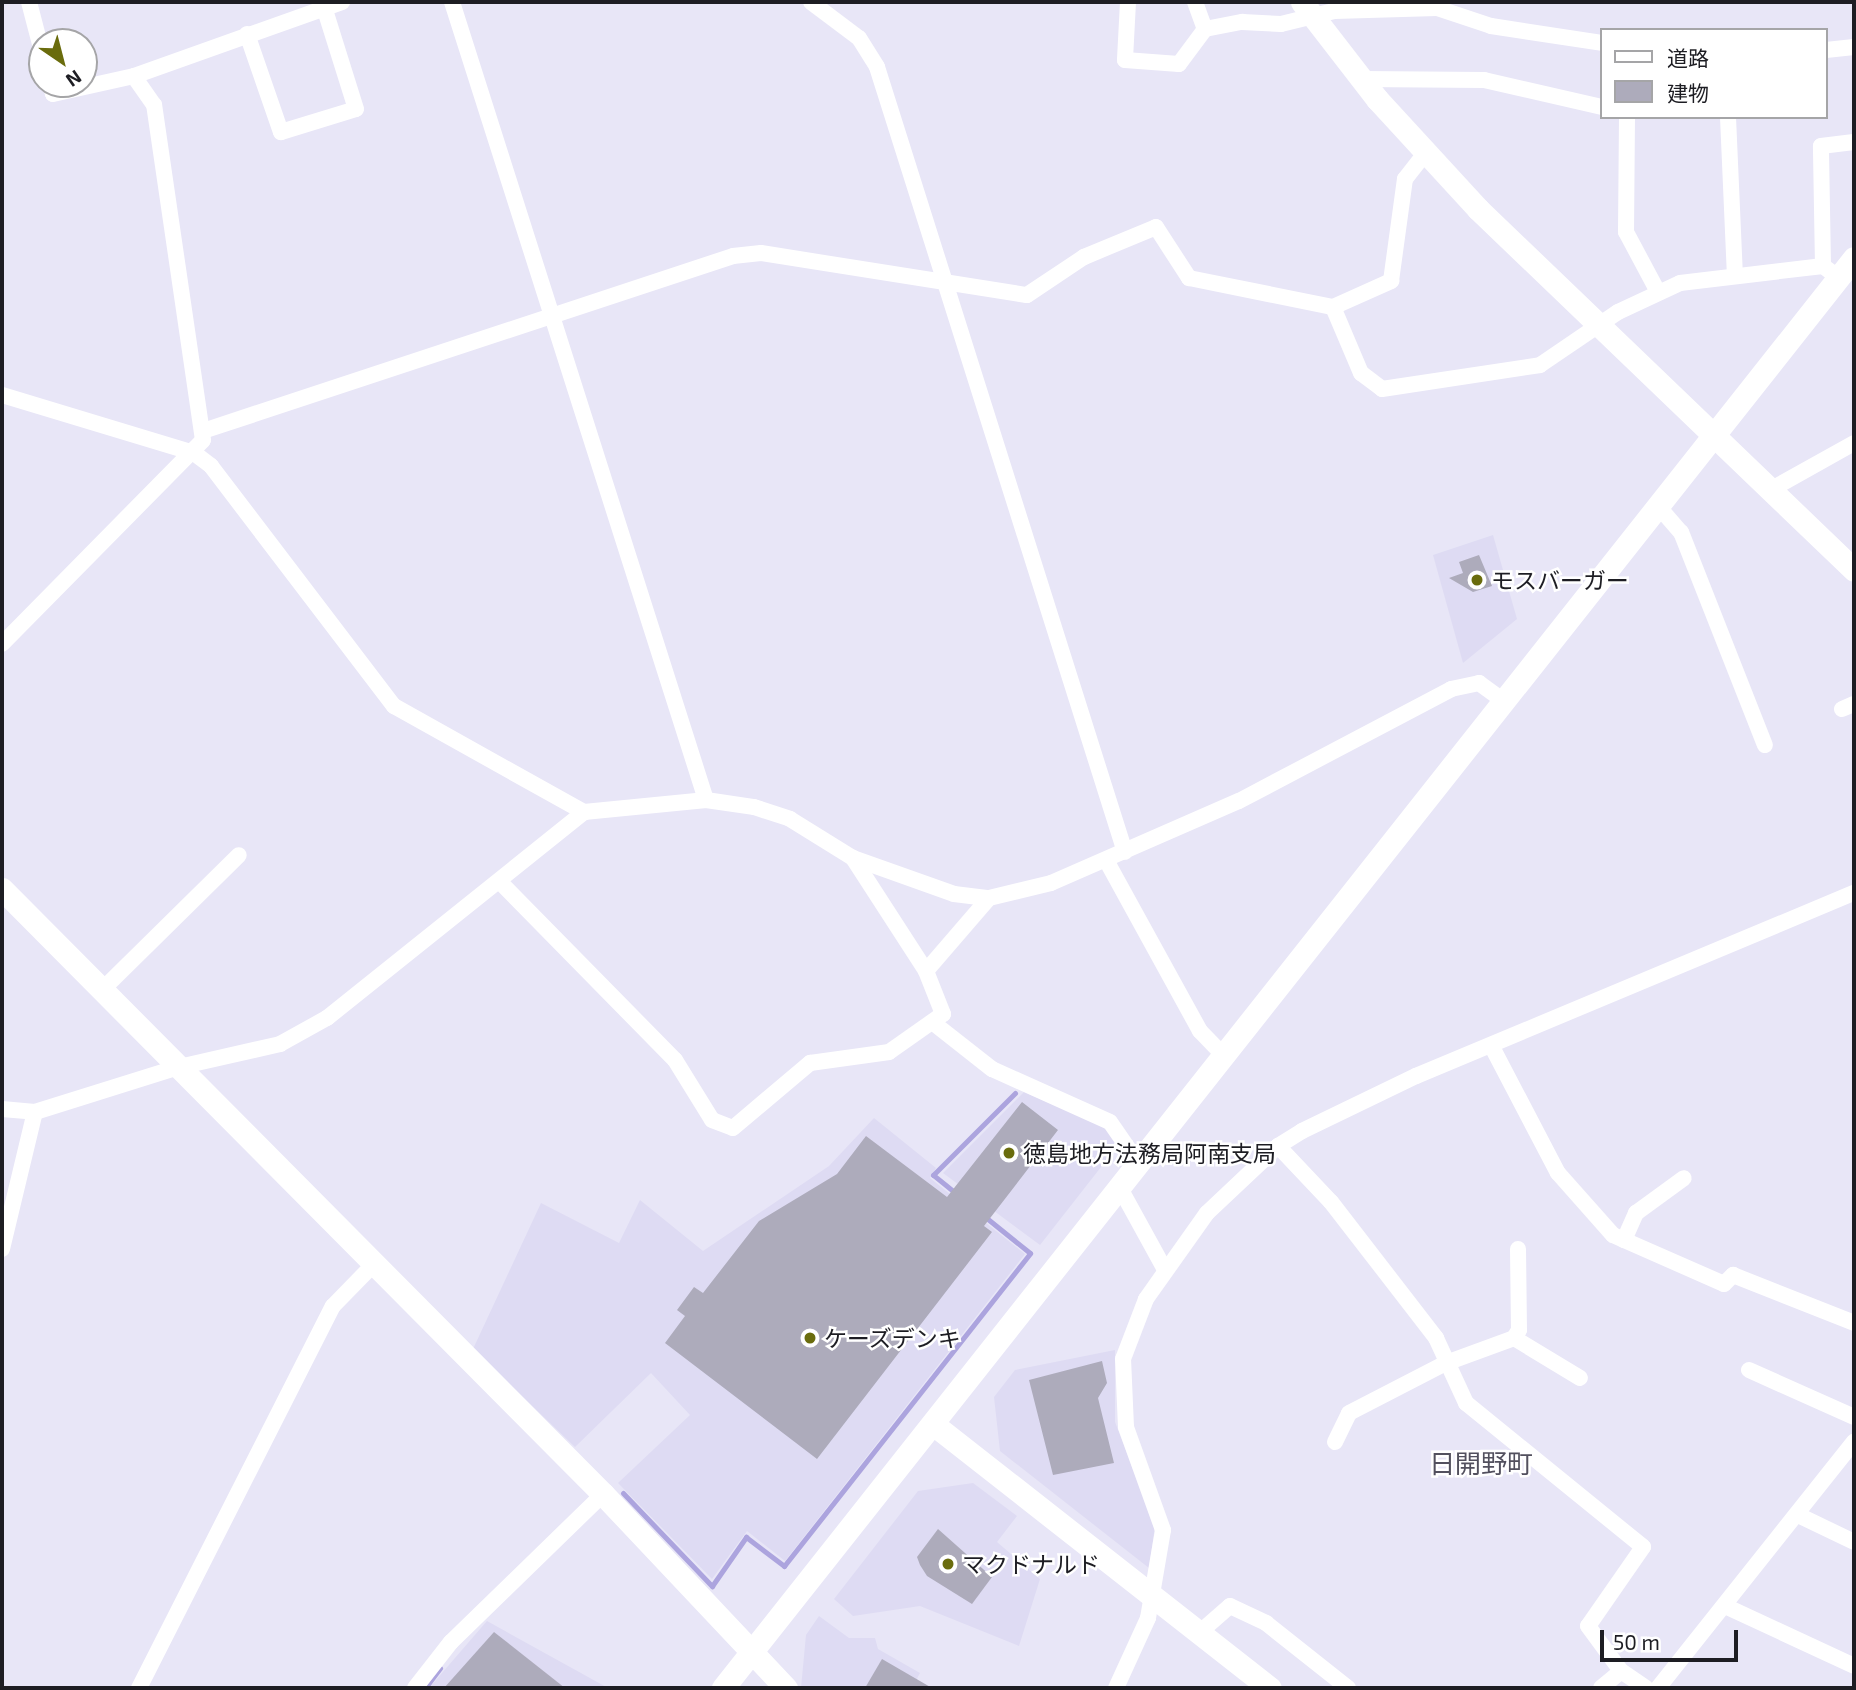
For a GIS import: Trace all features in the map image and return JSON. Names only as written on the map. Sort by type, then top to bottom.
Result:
[{"type":"street","points":[[29,2],[36,28]]},
{"type":"street","points":[[98,84],[134,76],[342,2]]},
{"type":"street","points":[[452,2],[706,800]]},
{"type":"street","points":[[811,2],[859,38],[877,67],[948,283],[1125,852]]},
{"type":"street","points":[[1128,2],[1125,60],[1180,64],[1205,29],[1307,10],[1451,6],[1491,26],[1601,43]]},
{"type":"street","points":[[1195,2],[1205,29]]},
{"type":"street","points":[[247,34],[281,132],[356,109],[325,10]]},
{"type":"street","points":[[1307,10],[1362,79],[1426,152],[1598,326],[1854,570]]},
{"type":"street","points":[[1828,50],[1854,47]]},
{"type":"street","points":[[2,644],[194,453],[203,431],[154,105],[134,76]]},
{"type":"street","points":[[1362,79],[1484,80],[1601,107]]},
{"type":"street","points":[[1627,119],[1626,232],[1657,290]]},
{"type":"street","points":[[1728,119],[1735,276]]},
{"type":"street","points":[[723,1688],[1844,267],[1821,146],[1854,142]]},
{"type":"street","points":[[203,431],[733,256],[761,253],[948,283],[1037,293],[1084,257],[1156,227],[1189,278],[1333,307],[1391,281],[1405,179],[1426,152]]},
{"type":"street","points":[[1333,307],[1361,373],[1382,389],[1540,365],[1657,290],[1735,276],[1844,267]]},
{"type":"street","points":[[2,395],[194,453],[211,466],[394,706],[584,812],[706,800],[790,819],[853,858],[954,894],[989,898],[1051,883],[1314,766],[1451,690],[1479,683],[1504,701]]},
{"type":"street","points":[[1770,490],[1854,443]]},
{"type":"street","points":[[1658,506],[1681,532],[1765,745]]},
{"type":"street","points":[[2,1109],[35,1112],[178,1067],[280,1044],[327,1018],[501,883],[584,812]]},
{"type":"street","points":[[102,990],[239,855]]},
{"type":"street","points":[[501,883],[675,1060],[700,1105],[723,1128],[745,1122],[810,1063],[872,1058],[936,1025],[943,1014],[926,971],[853,858]]},
{"type":"street","points":[[1106,860],[1200,1031],[1224,1056]]},
{"type":"street","points":[[2,889],[603,1494],[786,1688]]},
{"type":"street","points":[[1116,1688],[1154,1596],[1163,1531],[1126,1427],[1120,1387],[1123,1359],[1164,1268],[1207,1213],[1278,1146],[1491,1045],[1854,893]]},
{"type":"street","points":[[926,971],[989,898]]},
{"type":"street","points":[[936,1025],[992,1069],[1110,1122],[1139,1164]]},
{"type":"street","points":[[1491,1045],[1558,1173],[1605,1228],[1625,1240],[1724,1284],[1732,1275],[1854,1323]]},
{"type":"street","points":[[2,1249],[35,1112]]},
{"type":"street","points":[[1278,1146],[1340,1213],[1436,1338],[1466,1403],[1643,1547],[1588,1626],[1621,1671],[1646,1688]]},
{"type":"street","points":[[1625,1240],[1636,1213],[1684,1178]]},
{"type":"street","points":[[1120,1188],[1164,1268]]},
{"type":"street","points":[[1335,1442],[1349,1413],[1446,1363],[1514,1338],[1519,1330],[1518,1249]]},
{"type":"street","points":[[139,1688],[333,1306],[374,1264]]},
{"type":"street","points":[[1514,1338],[1580,1378]]},
{"type":"street","points":[[1749,1370],[1854,1417]]},
{"type":"street","points":[[933,1424],[1270,1688]]},
{"type":"street","points":[[1658,1688],[1854,1443]]},
{"type":"street","points":[[415,1688],[451,1642],[603,1494]]},
{"type":"street","points":[[1798,1515],[1854,1542]]},
{"type":"street","points":[[1199,1633],[1230,1606],[1278,1630],[1348,1688]]},
{"type":"street","points":[[1725,1606],[1854,1666]]},
{"type":"street","points":[[1601,1688],[1621,1671]]},
{"type":"shaded area","points":[[1493,535],[1517,619],[1463,663],[1433,555]]},
{"type":"shaded area","points":[[1024,1092],[1107,1128],[1119,1144],[1040,1245],[943,1173]]},
{"type":"shaded area","points":[[874,1118],[936,1168],[930,1178],[1025,1254],[785,1561],[747,1531],[712,1579],[618,1483],[690,1415],[651,1373],[575,1447],[473,1349],[541,1203],[619,1243],[640,1200],[703,1251],[829,1166]]},
{"type":"shaded area","points":[[1115,1350],[1115,1422],[1155,1526],[1149,1568],[1000,1451],[994,1397],[1015,1370]]},
{"type":"shaded area","points":[[973,1483],[1017,1516],[997,1542],[1040,1579],[1019,1646],[920,1606],[853,1616],[834,1599],[918,1491]]},
{"type":"shaded area","points":[[819,1616],[849,1638],[875,1638],[878,1649],[920,1673],[912,1688],[801,1688],[806,1635]]},
{"type":"shaded area","points":[[487,1621],[608,1688],[429,1688]]},
{"type":"building","points":[[1479,555],[1492,586],[1473,592],[1449,578],[1463,573],[1459,562]]},
{"type":"building","points":[[1022,1102],[1058,1130],[984,1226],[992,1232],[817,1459],[665,1343],[685,1316],[677,1310],[694,1287],[703,1293],[759,1221],[837,1174],[866,1136],[947,1197]]},
{"type":"building","points":[[1102,1361],[1107,1383],[1098,1398],[1114,1463],[1053,1475],[1029,1380]]},
{"type":"building","points":[[938,1529],[992,1577],[972,1604],[927,1576],[920,1565],[917,1557]]},
{"type":"building","points":[[494,1632],[565,1688],[444,1688]]},
{"type":"building","points":[[882,1659],[932,1688],[865,1688]]},
{"type":"waterway","points":[[958,1195],[933,1175],[1015,1093]]},
{"type":"waterway","points":[[623,1493],[712,1586],[746,1537],[784,1566],[1030,1253],[984,1216]]},
{"type":"waterway","points":[[425,1688],[440,1668]]},
{"type":"place","name":"モスバーガー","points":[[1477,580]]},
{"type":"place","name":"徳島地方法務局阿南支局","points":[[1009,1153]]},
{"type":"place","name":"ケーズデンキ","points":[[810,1338]]},
{"type":"place","name":"マクドナルド","points":[[948,1564]]},
{"type":"district","name":"日開野町","points":[[1481,1463]]}]
